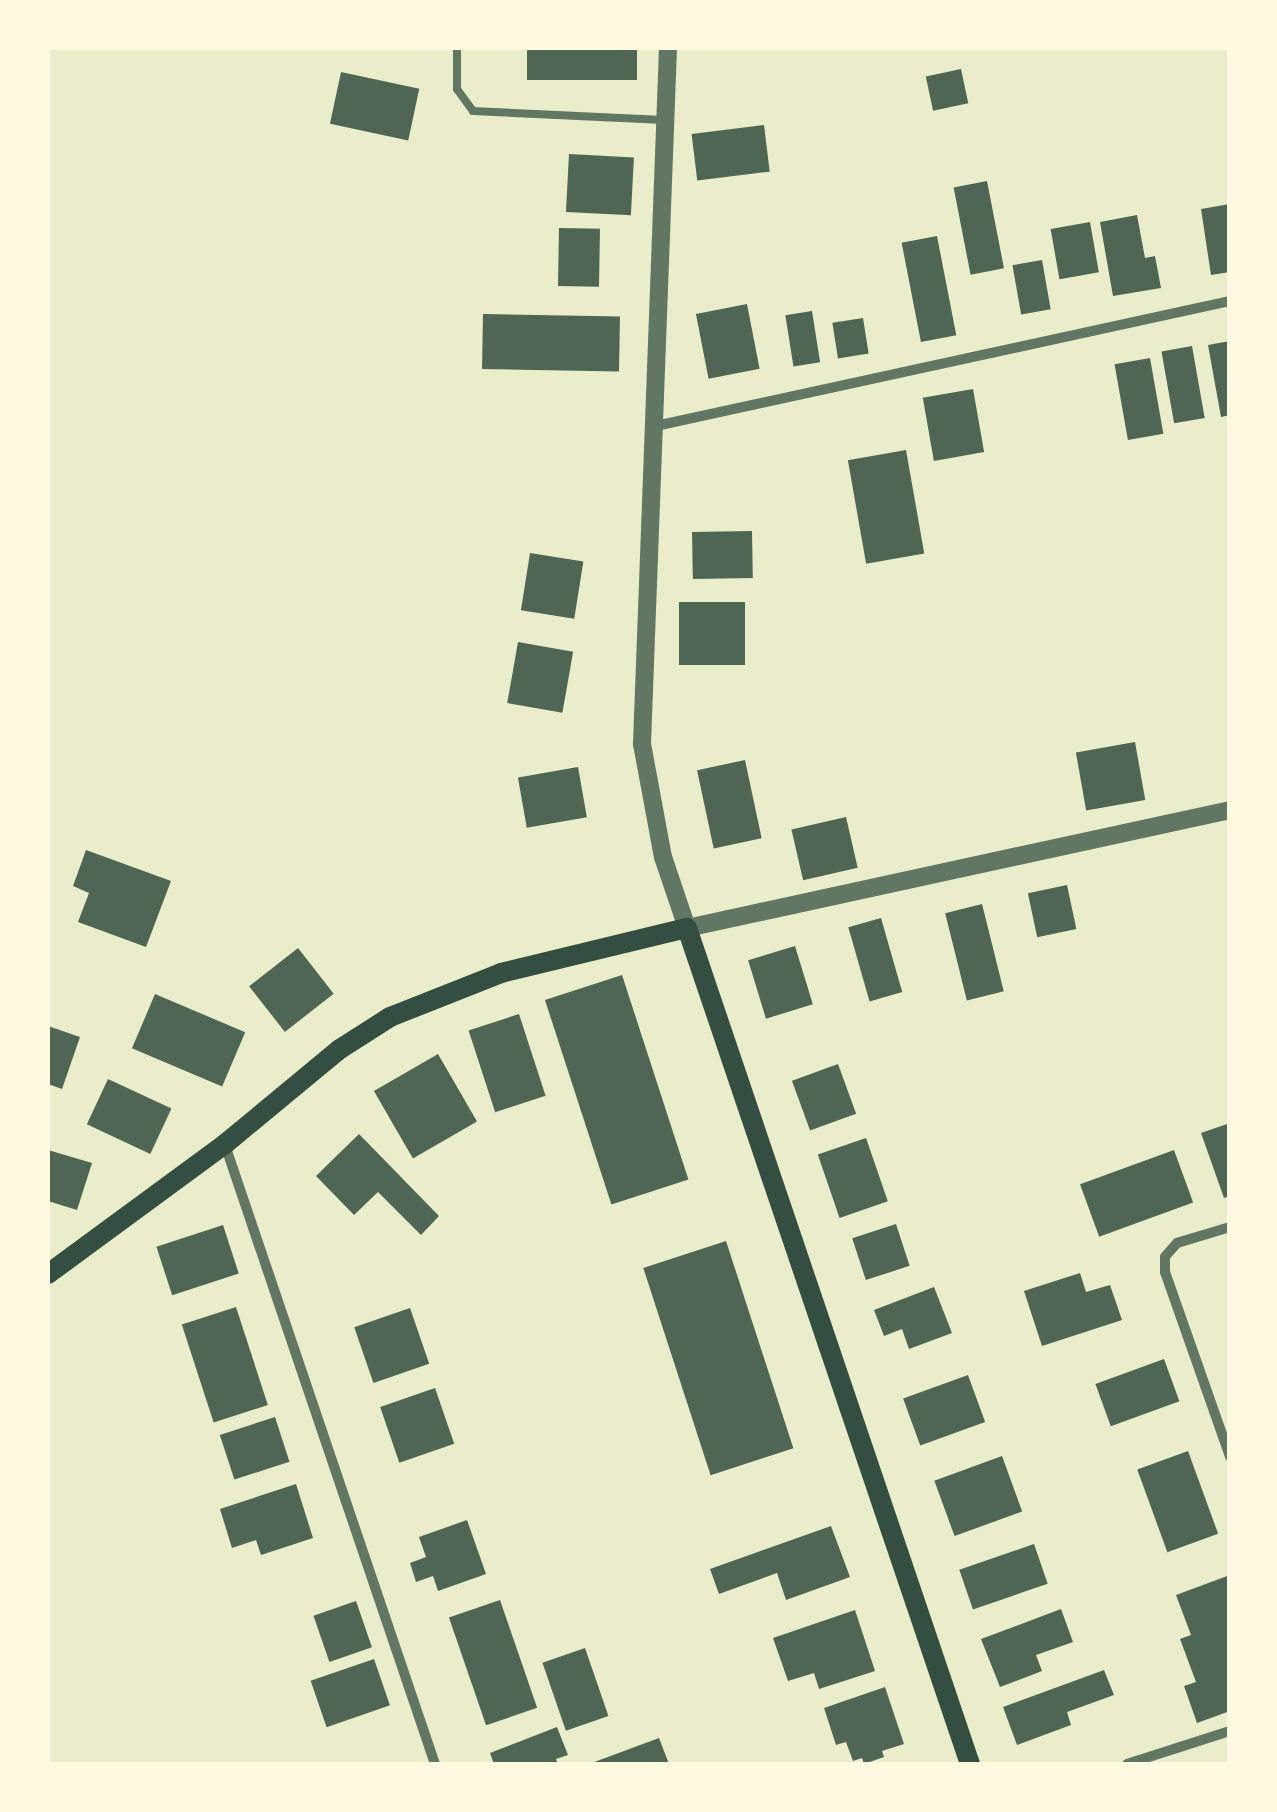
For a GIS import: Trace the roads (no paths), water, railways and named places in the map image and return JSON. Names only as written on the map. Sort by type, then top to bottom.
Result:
[{"type":"main road","points":[[48,1274],[224,1144],[340,1049],[408,1009],[500,973],[686,928],[970,1764]]},
{"type":"street","points":[[668,48],[642,744],[663,857],[686,928],[1230,810]]},
{"type":"street","points":[[651,428],[1230,301]]},
{"type":"street","points":[[224,1144],[435,1764]]},
{"type":"street","points":[[1230,1228],[1177,1243],[1165,1257],[1164,1272],[1230,1456]]},
{"type":"street","points":[[1127,1764],[1230,1732]]},
{"type":"lane","points":[[458,48],[457,89],[473,111],[664,120]]}]
